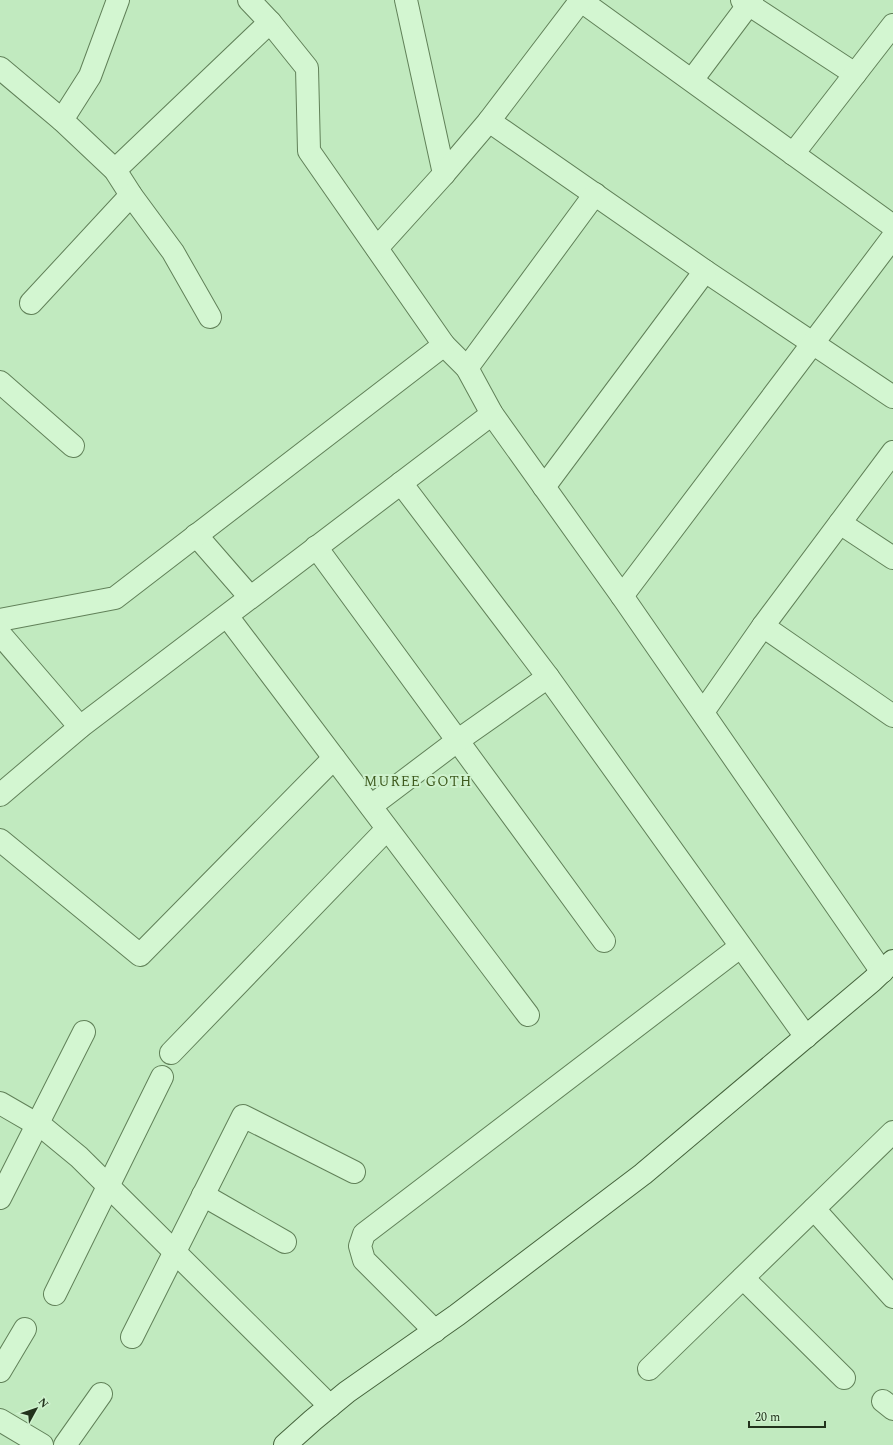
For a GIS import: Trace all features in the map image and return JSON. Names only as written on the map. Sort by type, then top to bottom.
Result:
[{"type":"street","points":[[62,120],[90,76],[118,0]]},
{"type":"street","points":[[249,0],[270,22],[307,68],[309,151],[444,344],[467,368],[492,414],[703,712],[887,966],[806,1037],[642,1174],[435,1331],[330,1406],[285,1445]]},
{"type":"street","points":[[406,0],[444,174]]},
{"type":"street","points":[[377,248],[444,174],[488,121],[580,0],[893,226]]},
{"type":"street","points":[[692,80],[747,2],[855,74]]},
{"type":"street","points":[[115,170],[270,22]]},
{"type":"street","points":[[793,154],[893,25]]},
{"type":"street","points":[[0,68],[62,120],[115,170],[131,195],[173,252],[210,317]]},
{"type":"street","points":[[488,121],[705,271],[893,397]]},
{"type":"street","points":[[467,368],[595,194]]},
{"type":"street","points":[[31,303],[131,195]]},
{"type":"street","points":[[622,596],[812,343],[893,238]]},
{"type":"street","points":[[544,487],[705,271]]},
{"type":"street","points":[[0,620],[115,598],[444,344]]},
{"type":"street","points":[[0,382],[73,446]]},
{"type":"street","points":[[0,795],[80,727],[492,414]]},
{"type":"street","points":[[703,712],[764,626],[893,452]]},
{"type":"street","points":[[401,483],[548,677],[740,947],[806,1037]]},
{"type":"street","points":[[840,523],[893,558]]},
{"type":"street","points":[[196,535],[250,597]]},
{"type":"street","points":[[316,548],[604,941]]},
{"type":"street","points":[[227,616],[528,1015]]},
{"type":"street","points":[[764,626],[893,716]]},
{"type":"street","points":[[0,634],[80,727]]},
{"type":"street","points":[[371,806],[457,741],[548,677]]},
{"type":"street","points":[[0,840],[140,955],[334,758]]},
{"type":"street","points":[[171,1053],[387,829]]},
{"type":"street","points":[[435,1331],[364,1260],[360,1246],[364,1234],[740,947]]},
{"type":"street","points":[[0,1198],[84,1032]]},
{"type":"street","points":[[55,1294],[162,1077]]},
{"type":"street","points":[[0,1104],[37,1125],[79,1157],[330,1406]]},
{"type":"street","points":[[132,1337],[242,1116],[354,1172]]},
{"type":"street","points":[[649,1369],[814,1209],[890,1143]]},
{"type":"street","points":[[203,1195],[285,1242]]},
{"type":"street","points":[[814,1209],[893,1297]]},
{"type":"street","points":[[743,1278],[844,1378]]},
{"type":"street","points":[[0,1371],[25,1329]]},
{"type":"street","points":[[65,1445],[101,1394]]},
{"type":"street","points":[[0,1420],[42,1445]]},
{"type":"district","name":"MUREE GOTH","points":[[418,781]]}]
